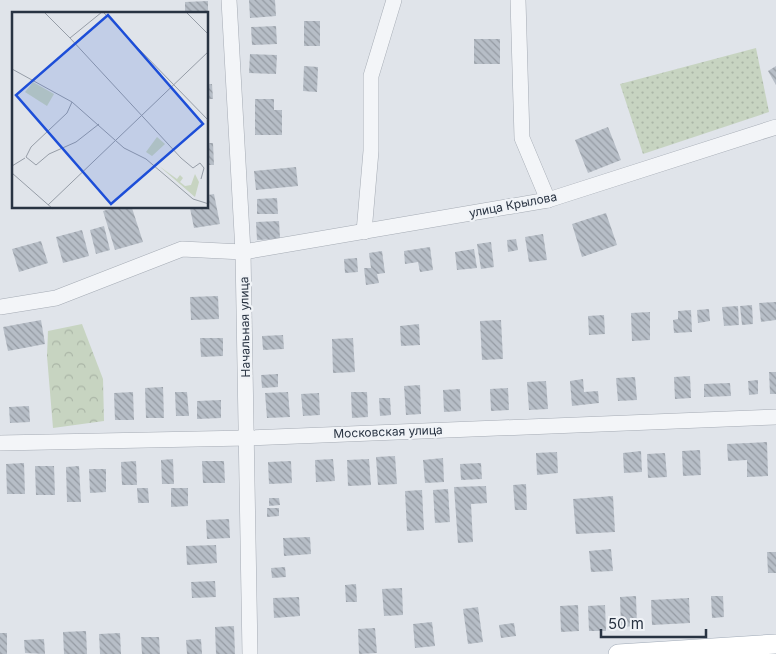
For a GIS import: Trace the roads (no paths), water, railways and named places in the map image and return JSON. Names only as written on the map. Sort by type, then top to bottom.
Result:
[{"type":"main road","points":[[618,654],[776,644]]},
{"type":"street","name":"Начальная улица","points":[[230,0],[243,252],[250,654]]},
{"type":"street","points":[[364,232],[372,151],[371,76],[394,0]]},
{"type":"street","points":[[518,0],[522,138],[548,200]]},
{"type":"street","name":"улица Крылова","points":[[0,307],[56,298],[182,249],[243,252],[548,200],[776,127]]},
{"type":"street","name":"Московская улица","points":[[0,443],[247,438],[776,417]]}]
